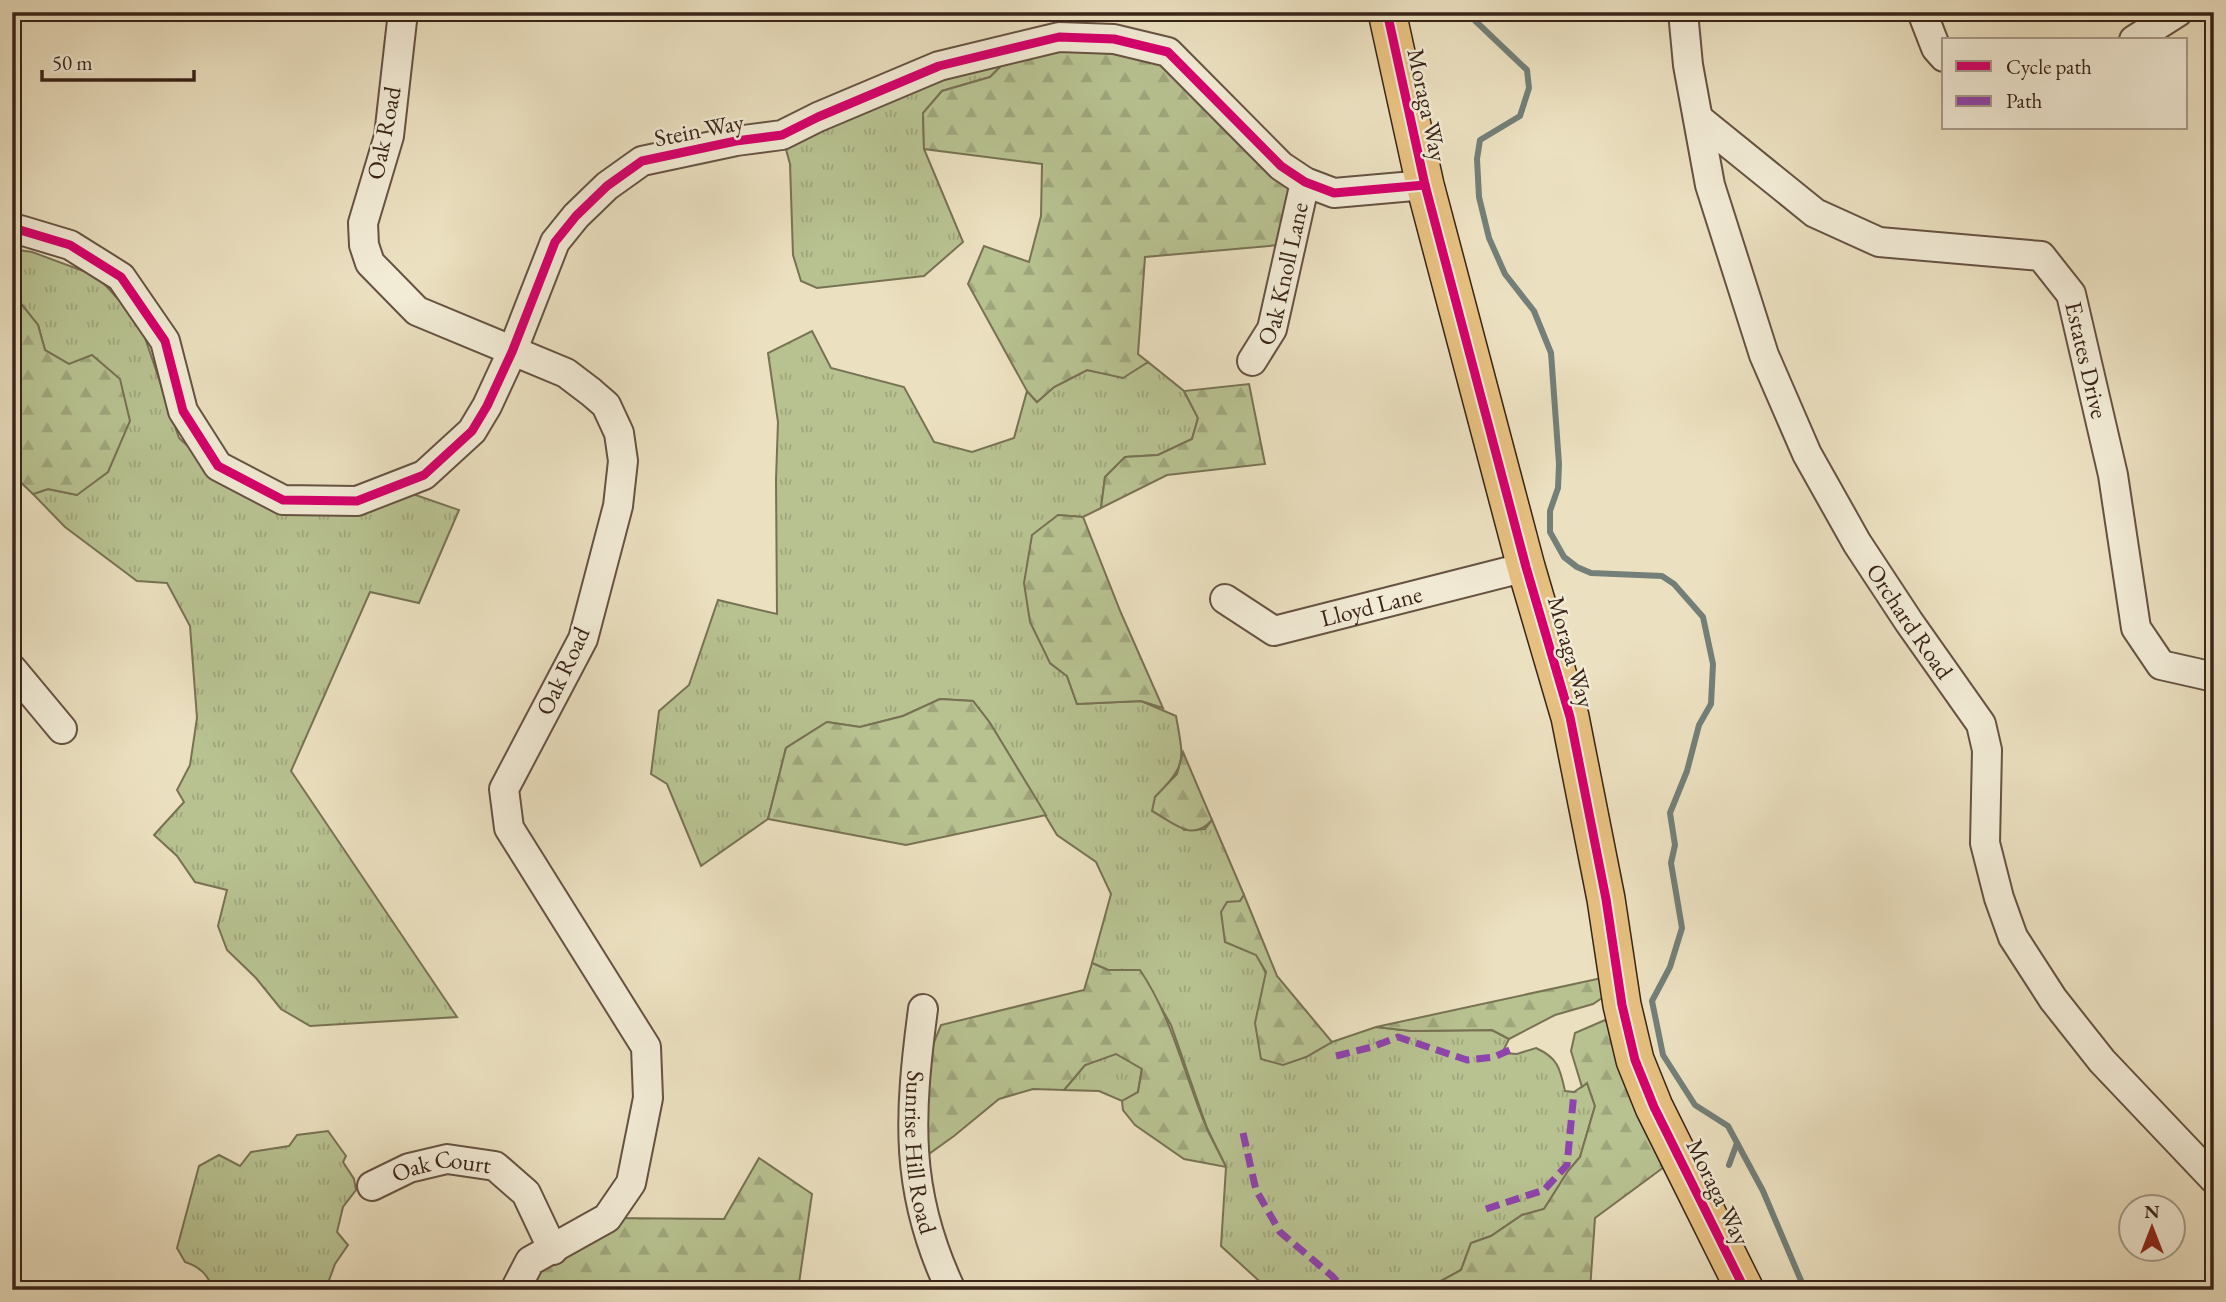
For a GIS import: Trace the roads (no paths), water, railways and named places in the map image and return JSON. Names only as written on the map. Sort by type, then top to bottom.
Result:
[{"type":"main road","name":"Moraga Way","points":[[1387,12],[1425,186],[1526,567],[1570,717],[1606,899],[1622,1005],[1635,1060],[1654,1107],[1745,1290]]},
{"type":"street","name":"Oak Road","points":[[402,12],[388,136],[363,223],[364,245],[370,263],[416,311],[565,373],[606,405],[620,433],[624,461],[618,506],[583,639],[504,789],[509,828],[646,1047],[648,1098],[631,1183],[607,1218],[530,1261],[514,1290]]},
{"type":"street","name":"Orchard Road","points":[[1683,12],[1688,65],[1710,185],[1765,355],[1807,454],[1857,543],[1981,724],[1987,750],[1985,844],[1998,898],[2013,937],[2053,999],[2102,1061],[2214,1179]]},
{"type":"street","points":[[1922,12],[1936,48],[1942,55]]},
{"type":"street","points":[[2137,38],[2178,12]]},
{"type":"street","name":"Stein Way","points":[[12,230],[70,245],[121,277],[165,341],[183,411],[218,466],[283,500],[358,501],[424,475],[472,431],[512,352],[555,242],[576,216],[607,186],[642,162],[736,141],[782,135],[939,66],[1059,37],[1114,38],[1168,52],[1281,166],[1305,182],[1334,193],[1425,186]]},
{"type":"street","name":"Estates Drive","points":[[1700,120],[1815,213],[1879,242],[2041,256],[2071,293],[2113,475],[2136,628],[2161,665],[2214,677]]},
{"type":"street","name":"Oak Knoll Lane","points":[[1252,361],[1272,329],[1305,182]]},
{"type":"street","name":"Lloyd Lane","points":[[1225,599],[1274,631],[1526,567]]},
{"type":"street","points":[[12,669],[62,729]]},
{"type":"street","name":"Sunrise Hill Road","points":[[923,1009],[913,1093],[913,1154],[921,1210],[938,1263],[951,1290]]},
{"type":"street","name":"Oak Court","points":[[372,1185],[409,1168],[447,1159],[495,1166],[526,1193],[553,1250]]},
{"type":"waterway","points":[[1466,12],[1527,70],[1529,88],[1520,116],[1480,140],[1477,159],[1479,197],[1489,238],[1505,274],[1534,311],[1551,353],[1559,464],[1558,488],[1550,511],[1550,532],[1564,557],[1591,573],[1662,576],[1674,584],[1703,617],[1713,664],[1711,704],[1699,725],[1687,771],[1670,813],[1675,845],[1671,863],[1682,928],[1670,967],[1652,1001],[1663,1055],[1695,1105],[1728,1126],[1763,1191],[1805,1290]]},
{"type":"waterway","points":[[1729,1165],[1737,1143]]}]
